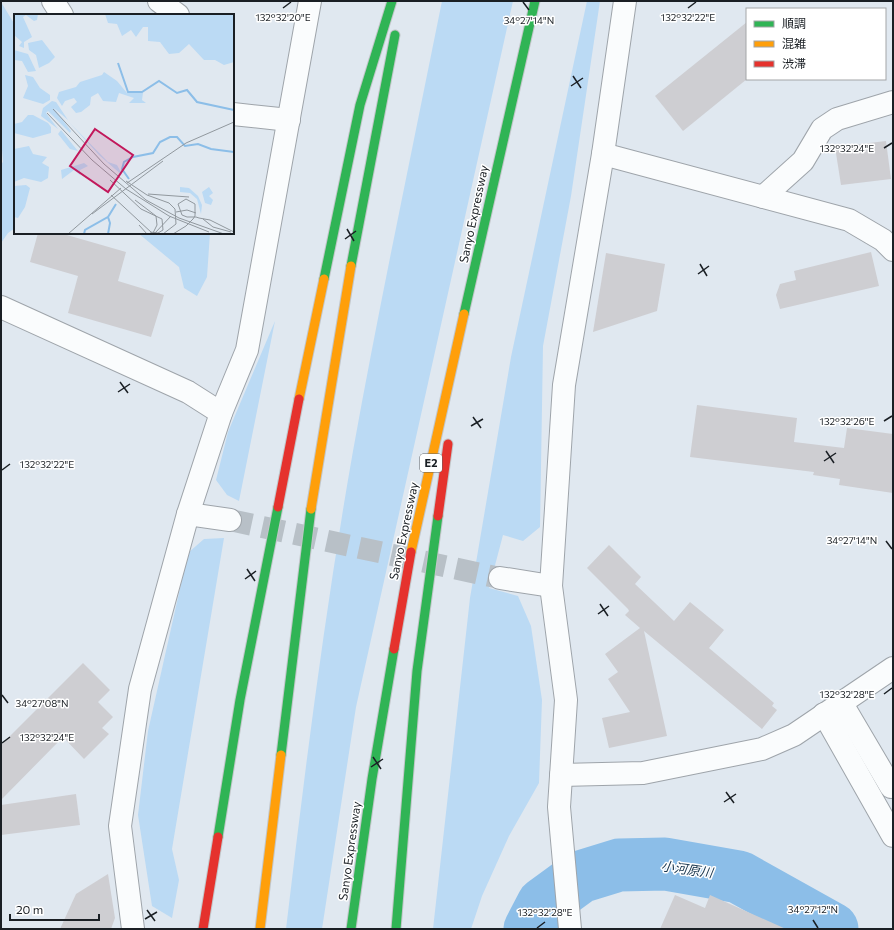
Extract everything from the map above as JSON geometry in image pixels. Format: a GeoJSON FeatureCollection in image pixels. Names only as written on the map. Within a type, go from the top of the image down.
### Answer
{"type":"FeatureCollection","features":[{"type":"Feature","properties":{"kind":"highway"},"geometry":{"type":"LineString","coordinates":[[203,929],[240,700],[303,378],[360,105],[392,1]]}},
{"type":"Feature","properties":{"kind":"highway","name":"Sanyo Expressway"},"geometry":{"type":"LineString","coordinates":[[351,929],[372,779],[412,545],[535,1]]}},
{"type":"Feature","properties":{"kind":"highway"},"geometry":{"type":"LineString","coordinates":[[260,929],[310,518],[344,303],[397,24]]}},
{"type":"Feature","properties":{"kind":"highway"},"geometry":{"type":"LineString","coordinates":[[454,404],[469,294]]}},
{"type":"Feature","properties":{"kind":"highway"},"geometry":{"type":"LineString","coordinates":[[396,929],[417,671],[450,436]]}},
{"type":"Feature","properties":{"kind":"street"},"geometry":{"type":"LineString","coordinates":[[53,1],[61,14]]}},
{"type":"Feature","properties":{"kind":"street"},"geometry":{"type":"LineString","coordinates":[[159,1],[177,14]]}},
{"type":"Feature","properties":{"kind":"street"},"geometry":{"type":"LineString","coordinates":[[133,929],[120,826],[140,689],[188,514],[221,413],[247,350],[310,1]]}},
{"type":"Feature","properties":{"kind":"street"},"geometry":{"type":"LineString","coordinates":[[570,929],[559,807],[566,700],[551,586],[564,385],[603,154],[625,1]]}},
{"type":"Feature","properties":{"kind":"street"},"geometry":{"type":"LineString","coordinates":[[763,197],[803,161],[822,129],[837,119],[893,102]]}},
{"type":"Feature","properties":{"kind":"street"},"geometry":{"type":"LineString","coordinates":[[234,114],[289,120]]}},
{"type":"Feature","properties":{"kind":"street"},"geometry":{"type":"LineString","coordinates":[[603,154],[849,220],[883,240],[893,250]]}},
{"type":"Feature","properties":{"kind":"street"},"geometry":{"type":"LineString","coordinates":[[1,307],[188,392],[221,413]]}},
{"type":"Feature","properties":{"kind":"street"},"geometry":{"type":"LineString","coordinates":[[188,514],[230,520]]}},
{"type":"Feature","properties":{"kind":"street"},"geometry":{"type":"LineString","coordinates":[[500,578],[551,586]]}},
{"type":"Feature","properties":{"kind":"street"},"geometry":{"type":"LineString","coordinates":[[561,775],[643,773],[762,749],[794,735],[893,668]]}},
{"type":"Feature","properties":{"kind":"street"},"geometry":{"type":"LineString","coordinates":[[832,708],[893,786]]}},
{"type":"Feature","properties":{"kind":"street"},"geometry":{"type":"LineString","coordinates":[[832,708],[893,836]]}},
{"type":"Feature","properties":{"kind":"shaded area"},"geometry":{"type":"Polygon","coordinates":[[[442,1],[513,1],[356,707],[322,929],[286,929],[316,690],[333,570],[353,451],[396,226],[442,1]]]}},
{"type":"Feature","properties":{"kind":"shaded area"},"geometry":{"type":"Polygon","coordinates":[[[587,1],[600,1],[571,196],[543,346],[540,527],[523,541],[503,535],[489,588],[518,596],[531,626],[542,700],[539,783],[509,836],[482,896],[471,929],[433,929],[470,598],[511,357],[587,1]]]}},
{"type":"Feature","properties":{"kind":"shaded area"},"geometry":{"type":"Polygon","coordinates":[[[1,2],[14,23],[14,229],[8,233],[1,243],[1,164],[3,162],[1,138],[1,2]]]}},
{"type":"Feature","properties":{"kind":"shaded area"},"geometry":{"type":"Polygon","coordinates":[[[139,234],[210,234],[207,277],[197,296],[184,288],[179,267],[139,234]]]}},
{"type":"Feature","properties":{"kind":"shaded area"},"geometry":{"type":"Polygon","coordinates":[[[275,321],[239,501],[227,495],[216,480],[228,432],[275,321]]]}},
{"type":"Feature","properties":{"kind":"shaded area"},"geometry":{"type":"Polygon","coordinates":[[[224,538],[172,849],[179,880],[172,918],[152,906],[138,815],[148,731],[188,553],[204,539],[224,538]]]}},
{"type":"Feature","properties":{"kind":"building"},"geometry":{"type":"Polygon","coordinates":[[[746,23],[746,80],[683,131],[655,96],[746,23]]]}},
{"type":"Feature","properties":{"kind":"building"},"geometry":{"type":"Polygon","coordinates":[[[886,141],[891,179],[841,185],[835,147],[886,141]]]}},
{"type":"Feature","properties":{"kind":"building"},"geometry":{"type":"Polygon","coordinates":[[[38,234],[63,234],[126,252],[118,281],[164,295],[151,337],[68,313],[78,276],[30,262],[38,234]]]}},
{"type":"Feature","properties":{"kind":"building"},"geometry":{"type":"Polygon","coordinates":[[[871,252],[879,286],[780,309],[776,295],[780,284],[796,280],[794,271],[871,252]]]}},
{"type":"Feature","properties":{"kind":"building"},"geometry":{"type":"Polygon","coordinates":[[[606,253],[665,264],[657,311],[593,332],[606,253]]]}},
{"type":"Feature","properties":{"kind":"building"},"geometry":{"type":"Polygon","coordinates":[[[697,405],[797,418],[794,442],[844,448],[847,428],[893,434],[893,493],[839,485],[840,479],[813,475],[814,472],[690,457],[697,405]]]}},
{"type":"Feature","properties":{"kind":"building"},"geometry":{"type":"Polygon","coordinates":[[[609,545],[641,577],[635,584],[674,621],[690,602],[724,630],[709,648],[774,703],[772,706],[777,710],[762,729],[644,631],[667,736],[609,748],[602,718],[630,712],[608,679],[618,672],[605,654],[640,628],[625,615],[629,611],[628,609],[587,568],[609,545]]]}},
{"type":"Feature","properties":{"kind":"building"},"geometry":{"type":"Polygon","coordinates":[[[83,663],[110,690],[98,702],[113,717],[102,728],[109,734],[84,759],[63,737],[1,800],[1,745],[83,663]]]}},
{"type":"Feature","properties":{"kind":"building"},"geometry":{"type":"Polygon","coordinates":[[[76,794],[80,825],[1,835],[1,805],[76,794]]]}},
{"type":"Feature","properties":{"kind":"building"},"geometry":{"type":"Polygon","coordinates":[[[108,874],[115,918],[111,929],[60,929],[76,894],[108,874]]]}},
{"type":"Feature","properties":{"kind":"building"},"geometry":{"type":"Polygon","coordinates":[[[675,895],[705,908],[710,895],[786,929],[660,929],[675,895]]]}},
{"type":"Feature","properties":{"kind":"waterway","name":"小河原川"},"geometry":{"type":"LineString","coordinates":[[530,929],[543,904],[580,877],[619,865],[665,864],[739,877],[832,929]]}},
{"type":"Feature","properties":{"kind":"tunnel"},"geometry":{"type":"LineString","coordinates":[[230,520],[500,578]]}},
{"type":"Feature","properties":{"kind":"traffic: fast"},"geometry":{"type":"LineString","coordinates":[[324,279],[360,105],[392,1]]}},
{"type":"Feature","properties":{"kind":"traffic: fast"},"geometry":{"type":"LineString","coordinates":[[464,314],[535,1]]}},
{"type":"Feature","properties":{"kind":"traffic: fast"},"geometry":{"type":"LineString","coordinates":[[351,266],[395,35]]}},
{"type":"Feature","properties":{"kind":"traffic: fast"},"geometry":{"type":"LineString","coordinates":[[218,837],[240,700],[278,507]]}},
{"type":"Feature","properties":{"kind":"traffic: fast"},"geometry":{"type":"LineString","coordinates":[[281,755],[311,509]]}},
{"type":"Feature","properties":{"kind":"traffic: fast"},"geometry":{"type":"LineString","coordinates":[[396,929],[417,671],[438,516]]}},
{"type":"Feature","properties":{"kind":"traffic: fast"},"geometry":{"type":"LineString","coordinates":[[351,929],[372,779],[394,649]]}},
{"type":"Feature","properties":{"kind":"traffic: slow"},"geometry":{"type":"LineString","coordinates":[[311,509],[351,266]]}},
{"type":"Feature","properties":{"kind":"traffic: slow"},"geometry":{"type":"LineString","coordinates":[[299,399],[324,279]]}},
{"type":"Feature","properties":{"kind":"traffic: slow"},"geometry":{"type":"LineString","coordinates":[[411,552],[464,314]]}},
{"type":"Feature","properties":{"kind":"traffic: slow"},"geometry":{"type":"LineString","coordinates":[[260,929],[281,755]]}},
{"type":"Feature","properties":{"kind":"traffic: jam"},"geometry":{"type":"LineString","coordinates":[[278,507],[299,399]]}},
{"type":"Feature","properties":{"kind":"traffic: jam"},"geometry":{"type":"LineString","coordinates":[[438,516],[448,444]]}},
{"type":"Feature","properties":{"kind":"traffic: jam"},"geometry":{"type":"LineString","coordinates":[[394,649],[411,552]]}},
{"type":"Feature","properties":{"kind":"traffic: jam"},"geometry":{"type":"LineString","coordinates":[[203,929],[218,837]]}}]}
